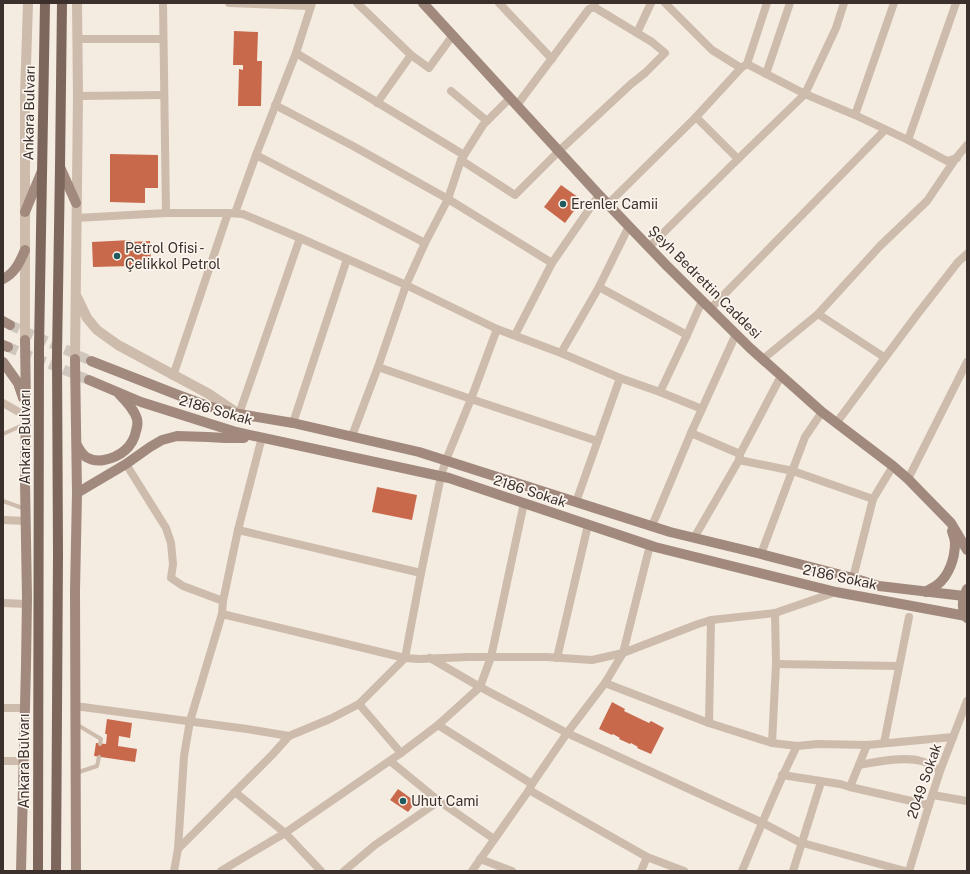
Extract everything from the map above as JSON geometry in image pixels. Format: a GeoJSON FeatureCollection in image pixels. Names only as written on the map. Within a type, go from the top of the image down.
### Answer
{"type":"FeatureCollection","features":[{"type":"Feature","properties":{"kind":"main road"},"geometry":{"type":"LineString","coordinates":[[56,871],[58,559],[57,355],[62,3]]}},
{"type":"Feature","properties":{"kind":"main road","name":"Şeyh Bedrettin Caddesi"},"geometry":{"type":"LineString","coordinates":[[423,3],[666,266],[781,376],[822,412],[893,466],[908,480],[951,523],[966,550]]}},
{"type":"Feature","properties":{"kind":"main road","name":"Ankara Bulvarı"},"geometry":{"type":"LineString","coordinates":[[38,871],[39,347],[45,4]]}},
{"type":"Feature","properties":{"kind":"main road"},"geometry":{"type":"LineString","coordinates":[[60,167],[76,203]]}},
{"type":"Feature","properties":{"kind":"main road"},"geometry":{"type":"LineString","coordinates":[[25,212],[42,171]]}},
{"type":"Feature","properties":{"kind":"main road"},"geometry":{"type":"LineString","coordinates":[[3,280],[17,267],[25,250]]}},
{"type":"Feature","properties":{"kind":"main road"},"geometry":{"type":"LineString","coordinates":[[21,871],[27,604],[25,340]]}},
{"type":"Feature","properties":{"kind":"main road"},"geometry":{"type":"LineString","coordinates":[[75,359],[77,445],[75,591],[76,871]]}},
{"type":"Feature","properties":{"kind":"main road","name":"2186 Sokak"},"geometry":{"type":"LineString","coordinates":[[91,361],[208,406],[239,414],[293,423],[419,452],[670,532],[762,554],[879,586],[926,592],[965,593]]}},
{"type":"Feature","properties":{"kind":"main road"},"geometry":{"type":"LineString","coordinates":[[3,362],[18,383],[26,415]]}},
{"type":"Feature","properties":{"kind":"main road","name":"2186 Sokak"},"geometry":{"type":"LineString","coordinates":[[89,380],[141,402],[236,432],[441,476],[650,545],[836,592],[966,617]]}},
{"type":"Feature","properties":{"kind":"main road"},"geometry":{"type":"LineString","coordinates":[[77,445],[86,457],[99,461],[122,453],[132,443],[137,428],[137,419],[127,402],[116,391]]}},
{"type":"Feature","properties":{"kind":"main road"},"geometry":{"type":"LineString","coordinates":[[77,493],[126,464],[162,440],[177,436],[225,438],[262,437]]}},
{"type":"Feature","properties":{"kind":"main road"},"geometry":{"type":"LineString","coordinates":[[926,592],[937,585],[945,577],[951,565],[955,543],[951,523]]}},
{"type":"Feature","properties":{"kind":"main road"},"geometry":{"type":"LineString","coordinates":[[965,593],[963,608],[966,617]]}},
{"type":"Feature","properties":{"kind":"street","name":"Ankara Bulvarı"},"geometry":{"type":"LineString","coordinates":[[25,340],[25,96],[28,3]]}},
{"type":"Feature","properties":{"kind":"street"},"geometry":{"type":"LineString","coordinates":[[75,359],[78,96],[77,3]]}},
{"type":"Feature","properties":{"kind":"street"},"geometry":{"type":"LineString","coordinates":[[163,3],[166,213]]}},
{"type":"Feature","properties":{"kind":"street"},"geometry":{"type":"LineString","coordinates":[[173,376],[231,213],[256,155],[296,53],[311,5],[229,3]]}},
{"type":"Feature","properties":{"kind":"street"},"geometry":{"type":"LineString","coordinates":[[356,3],[411,55],[429,68],[453,35]]}},
{"type":"Feature","properties":{"kind":"street"},"geometry":{"type":"LineString","coordinates":[[499,3],[552,59]]}},
{"type":"Feature","properties":{"kind":"street"},"geometry":{"type":"LineString","coordinates":[[636,33],[651,3]]}},
{"type":"Feature","properties":{"kind":"street"},"geometry":{"type":"LineString","coordinates":[[665,3],[712,50],[744,66],[766,74],[805,94],[855,115],[948,161],[967,152]]}},
{"type":"Feature","properties":{"kind":"street"},"geometry":{"type":"LineString","coordinates":[[608,204],[696,117],[744,66],[767,3]]}},
{"type":"Feature","properties":{"kind":"street"},"geometry":{"type":"LineString","coordinates":[[766,74],[790,3]]}},
{"type":"Feature","properties":{"kind":"street"},"geometry":{"type":"LineString","coordinates":[[649,247],[805,94],[836,28],[844,3]]}},
{"type":"Feature","properties":{"kind":"street"},"geometry":{"type":"LineString","coordinates":[[855,115],[894,3]]}},
{"type":"Feature","properties":{"kind":"street"},"geometry":{"type":"LineString","coordinates":[[908,140],[956,3]]}},
{"type":"Feature","properties":{"kind":"street"},"geometry":{"type":"LineString","coordinates":[[296,53],[463,158],[515,195],[559,151],[665,53],[652,42],[590,5],[552,59],[514,101],[483,125],[463,158],[448,199],[425,243],[406,286],[352,436]]}},
{"type":"Feature","properties":{"kind":"street"},"geometry":{"type":"LineString","coordinates":[[77,39],[164,39]]}},
{"type":"Feature","properties":{"kind":"street"},"geometry":{"type":"LineString","coordinates":[[377,103],[411,55]]}},
{"type":"Feature","properties":{"kind":"street"},"geometry":{"type":"LineString","coordinates":[[451,91],[487,121]]}},
{"type":"Feature","properties":{"kind":"street"},"geometry":{"type":"LineString","coordinates":[[78,96],[164,95]]}},
{"type":"Feature","properties":{"kind":"street"},"geometry":{"type":"LineString","coordinates":[[275,105],[353,146],[448,199],[552,263]]}},
{"type":"Feature","properties":{"kind":"street"},"geometry":{"type":"LineString","coordinates":[[696,117],[738,159]]}},
{"type":"Feature","properties":{"kind":"street"},"geometry":{"type":"LineString","coordinates":[[710,309],[885,130]]}},
{"type":"Feature","properties":{"kind":"street"},"geometry":{"type":"LineString","coordinates":[[763,359],[818,314],[880,246],[927,200],[956,158],[967,145]]}},
{"type":"Feature","properties":{"kind":"street"},"geometry":{"type":"LineString","coordinates":[[256,155],[425,243]]}},
{"type":"Feature","properties":{"kind":"street"},"geometry":{"type":"LineString","coordinates":[[514,335],[552,263],[599,195]]}},
{"type":"Feature","properties":{"kind":"street"},"geometry":{"type":"LineString","coordinates":[[76,218],[166,213],[242,214],[347,259],[497,329],[702,409]]}},
{"type":"Feature","properties":{"kind":"street"},"geometry":{"type":"LineString","coordinates":[[561,353],[598,287],[629,226]]}},
{"type":"Feature","properties":{"kind":"street"},"geometry":{"type":"LineString","coordinates":[[76,294],[87,318],[97,330],[118,346],[209,394],[239,414],[300,238]]}},
{"type":"Feature","properties":{"kind":"street"},"geometry":{"type":"LineString","coordinates":[[837,422],[884,357],[958,262],[967,254]]}},
{"type":"Feature","properties":{"kind":"street"},"geometry":{"type":"LineString","coordinates":[[293,423],[347,259]]}},
{"type":"Feature","properties":{"kind":"street"},"geometry":{"type":"LineString","coordinates":[[598,287],[687,335]]}},
{"type":"Feature","properties":{"kind":"street"},"geometry":{"type":"LineString","coordinates":[[660,392],[702,300]]}},
{"type":"Feature","properties":{"kind":"street"},"geometry":{"type":"LineString","coordinates":[[818,314],[884,357]]}},
{"type":"Feature","properties":{"kind":"street"},"geometry":{"type":"LineString","coordinates":[[178,849],[289,736],[330,719],[359,704],[405,658],[441,476],[497,329]]}},
{"type":"Feature","properties":{"kind":"street"},"geometry":{"type":"LineString","coordinates":[[652,526],[691,433],[736,334]]}},
{"type":"Feature","properties":{"kind":"street"},"geometry":{"type":"LineString","coordinates":[[908,480],[967,362]]}},
{"type":"Feature","properties":{"kind":"street"},"geometry":{"type":"LineString","coordinates":[[378,366],[597,441]]}},
{"type":"Feature","properties":{"kind":"street"},"geometry":{"type":"LineString","coordinates":[[694,538],[740,457],[781,376]]}},
{"type":"Feature","properties":{"kind":"street"},"geometry":{"type":"LineString","coordinates":[[576,502],[620,378]]}},
{"type":"Feature","properties":{"kind":"street"},"geometry":{"type":"LineString","coordinates":[[3,403],[26,415]]}},
{"type":"Feature","properties":{"kind":"street"},"geometry":{"type":"LineString","coordinates":[[762,554],[805,437],[822,412]]}},
{"type":"Feature","properties":{"kind":"street"},"geometry":{"type":"LineString","coordinates":[[691,433],[740,457],[793,471],[873,499]]}},
{"type":"Feature","properties":{"kind":"street"},"geometry":{"type":"LineString","coordinates":[[174,871],[178,849],[184,756],[190,721],[222,614],[223,601],[238,530],[262,437]]}},
{"type":"Feature","properties":{"kind":"street"},"geometry":{"type":"LineString","coordinates":[[126,464],[166,528],[171,543],[173,564],[171,578],[183,586],[223,601]]}},
{"type":"Feature","properties":{"kind":"street"},"geometry":{"type":"LineString","coordinates":[[853,578],[873,499],[893,466]]}},
{"type":"Feature","properties":{"kind":"street"},"geometry":{"type":"LineString","coordinates":[[221,871],[286,833],[390,761],[438,725],[480,687],[491,657],[524,503]]}},
{"type":"Feature","properties":{"kind":"street"},"geometry":{"type":"LineString","coordinates":[[3,520],[26,521]]}},
{"type":"Feature","properties":{"kind":"street"},"geometry":{"type":"LineString","coordinates":[[557,658],[588,524]]}},
{"type":"Feature","properties":{"kind":"street"},"geometry":{"type":"LineString","coordinates":[[238,530],[421,573]]}},
{"type":"Feature","properties":{"kind":"street"},"geometry":{"type":"LineString","coordinates":[[472,871],[567,733],[605,683],[623,653],[650,545]]}},
{"type":"Feature","properties":{"kind":"street"},"geometry":{"type":"LineString","coordinates":[[222,614],[405,658],[491,657],[592,660],[623,653],[711,620],[776,613],[836,592]]}},
{"type":"Feature","properties":{"kind":"street"},"geometry":{"type":"LineString","coordinates":[[3,603],[27,604]]}},
{"type":"Feature","properties":{"kind":"street"},"geometry":{"type":"LineString","coordinates":[[772,743],[776,664],[776,613]]}},
{"type":"Feature","properties":{"kind":"street"},"geometry":{"type":"LineString","coordinates":[[884,743],[909,617]]}},
{"type":"Feature","properties":{"kind":"street"},"geometry":{"type":"LineString","coordinates":[[709,723],[711,620]]}},
{"type":"Feature","properties":{"kind":"street"},"geometry":{"type":"LineString","coordinates":[[430,658],[480,687],[567,733],[802,842],[905,871]]}},
{"type":"Feature","properties":{"kind":"street"},"geometry":{"type":"LineString","coordinates":[[776,664],[899,666]]}},
{"type":"Feature","properties":{"kind":"street"},"geometry":{"type":"LineString","coordinates":[[605,683],[709,723],[772,743],[797,746],[818,744],[866,745],[953,737]]}},
{"type":"Feature","properties":{"kind":"street","name":"2049 Sokak"},"geometry":{"type":"LineString","coordinates":[[909,871],[940,771],[967,701]]}},
{"type":"Feature","properties":{"kind":"street"},"geometry":{"type":"LineString","coordinates":[[359,704],[401,753]]}},
{"type":"Feature","properties":{"kind":"street"},"geometry":{"type":"LineString","coordinates":[[75,706],[289,736]]}},
{"type":"Feature","properties":{"kind":"street"},"geometry":{"type":"LineString","coordinates":[[3,708],[25,708]]}},
{"type":"Feature","properties":{"kind":"street"},"geometry":{"type":"LineString","coordinates":[[438,725],[530,787],[647,858],[684,871]]}},
{"type":"Feature","properties":{"kind":"street"},"geometry":{"type":"LineString","coordinates":[[850,787],[866,745]]}},
{"type":"Feature","properties":{"kind":"street"},"geometry":{"type":"LineString","coordinates":[[742,871],[782,776],[797,746]]}},
{"type":"Feature","properties":{"kind":"street"},"geometry":{"type":"LineString","coordinates":[[859,765],[886,760],[908,760],[921,761],[940,771]]}},
{"type":"Feature","properties":{"kind":"street"},"geometry":{"type":"LineString","coordinates":[[3,761],[24,761]]}},
{"type":"Feature","properties":{"kind":"street"},"geometry":{"type":"LineString","coordinates":[[390,761],[439,801],[494,839]]}},
{"type":"Feature","properties":{"kind":"street"},"geometry":{"type":"LineString","coordinates":[[782,776],[840,784],[929,805]]}},
{"type":"Feature","properties":{"kind":"street"},"geometry":{"type":"LineString","coordinates":[[793,871],[821,782]]}},
{"type":"Feature","properties":{"kind":"street"},"geometry":{"type":"LineString","coordinates":[[235,792],[286,833],[321,871]]}},
{"type":"Feature","properties":{"kind":"street"},"geometry":{"type":"LineString","coordinates":[[933,795],[967,801]]}},
{"type":"Feature","properties":{"kind":"street"},"geometry":{"type":"LineString","coordinates":[[344,871],[375,844],[439,801]]}},
{"type":"Feature","properties":{"kind":"street"},"geometry":{"type":"LineString","coordinates":[[641,871],[647,858]]}},
{"type":"Feature","properties":{"kind":"street"},"geometry":{"type":"LineString","coordinates":[[480,859],[512,871]]}},
{"type":"Feature","properties":{"kind":"lane"},"geometry":{"type":"LineString","coordinates":[[3,434],[26,415]]}},
{"type":"Feature","properties":{"kind":"lane"},"geometry":{"type":"LineString","coordinates":[[3,501],[26,509]]}},
{"type":"Feature","properties":{"kind":"lane"},"geometry":{"type":"LineString","coordinates":[[75,723],[101,738],[100,744]]}},
{"type":"Feature","properties":{"kind":"lane"},"geometry":{"type":"LineString","coordinates":[[75,773],[97,766],[98,757]]}},
{"type":"Feature","properties":{"kind":"building"},"geometry":{"type":"Polygon","coordinates":[[[234,31],[258,32],[257,61],[262,61],[261,106],[238,106],[239,69],[243,70],[243,65],[233,65],[234,31]]]}},
{"type":"Feature","properties":{"kind":"building"},"geometry":{"type":"Polygon","coordinates":[[[110,154],[158,155],[158,188],[145,188],[145,203],[110,202],[110,154]]]}},
{"type":"Feature","properties":{"kind":"building","name":"Erenler Camii"},"geometry":{"type":"Polygon","coordinates":[[[561,185],[582,200],[565,223],[544,207],[561,185]]]}},
{"type":"Feature","properties":{"kind":"building"},"geometry":{"type":"Polygon","coordinates":[[[131,240],[131,242],[150,241],[151,263],[132,264],[132,266],[93,267],[92,242],[131,240]]]}},
{"type":"Feature","properties":{"kind":"building"},"geometry":{"type":"Polygon","coordinates":[[[377,487],[417,495],[412,520],[372,512],[377,487]]]}},
{"type":"Feature","properties":{"kind":"building"},"geometry":{"type":"Polygon","coordinates":[[[612,702],[625,709],[624,711],[649,723],[651,721],[664,728],[651,754],[637,748],[638,747],[631,743],[630,744],[619,739],[620,738],[613,734],[612,735],[599,729],[612,702]]]}},
{"type":"Feature","properties":{"kind":"building"},"geometry":{"type":"Polygon","coordinates":[[[107,719],[132,723],[130,738],[119,736],[118,746],[137,749],[135,762],[94,756],[96,743],[106,744],[107,734],[105,734],[107,719]]]}},
{"type":"Feature","properties":{"kind":"building","name":"Uhut Cami"},"geometry":{"type":"Polygon","coordinates":[[[398,789],[416,802],[408,812],[390,800],[398,789]]]}},
{"type":"Feature","properties":{"kind":"tunnel"},"geometry":{"type":"LineString","coordinates":[[10,325],[91,361]]}},
{"type":"Feature","properties":{"kind":"tunnel"},"geometry":{"type":"LineString","coordinates":[[8,347],[89,380]]}},
{"type":"Feature","properties":{"kind":"place","name":"Erenler Camii"},"geometry":{"type":"Point","coordinates":[563,204]}},
{"type":"Feature","properties":{"kind":"place","name":"Petrol Ofisi - Çelikkol Petrol"},"geometry":{"type":"Point","coordinates":[117,256]}},
{"type":"Feature","properties":{"kind":"place","name":"Uhut Cami"},"geometry":{"type":"Point","coordinates":[403,801]}}]}
